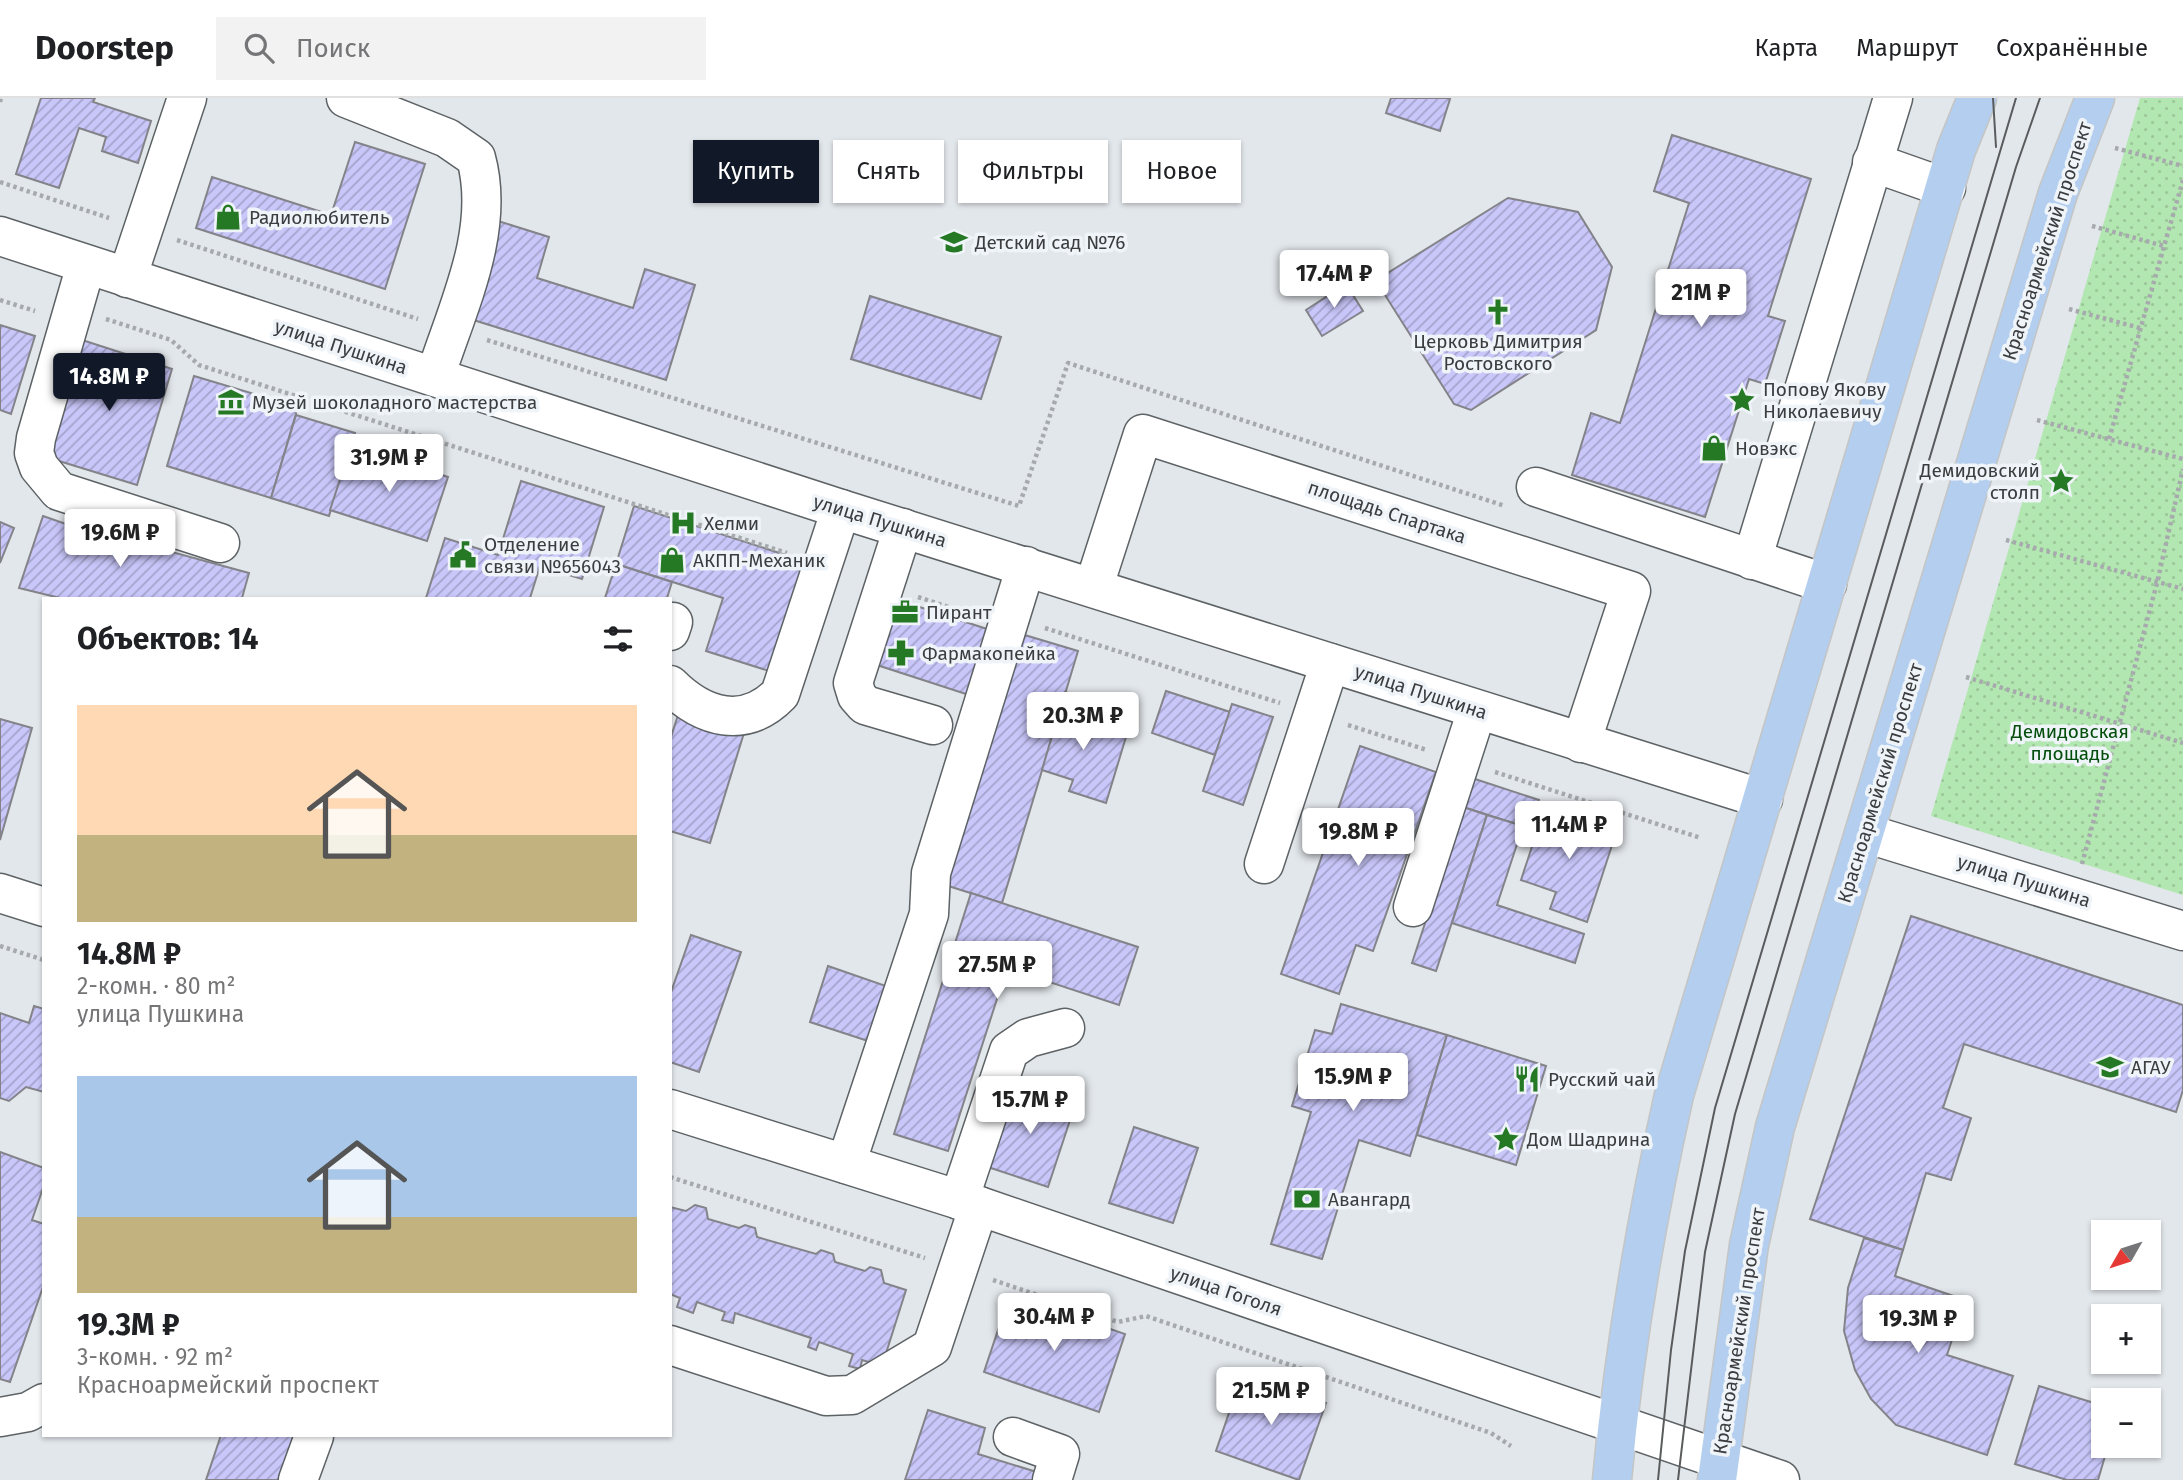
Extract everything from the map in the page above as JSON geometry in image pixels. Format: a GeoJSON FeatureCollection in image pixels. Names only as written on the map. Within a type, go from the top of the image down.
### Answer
{"type":"FeatureCollection","features":[{"type":"Feature","properties":{"kind":"main road"},"geometry":{"type":"LineString","coordinates":[[1612,1480],[1644,1231],[1674,1095],[1956,150],[1977,98]]}},
{"type":"Feature","properties":{"kind":"main road","name":"Красноармейский проспект"},"geometry":{"type":"LineString","coordinates":[[1718,1469],[1749,1245],[1775,1126],[2058,193],[2095,98]]}},
{"type":"Feature","properties":{"kind":"street"},"geometry":{"type":"LineString","coordinates":[[127,278],[187,98]]}},
{"type":"Feature","properties":{"kind":"street"},"geometry":{"type":"LineString","coordinates":[[346,98],[447,138],[476,158],[483,182],[483,225],[435,377]]}},
{"type":"Feature","properties":{"kind":"street"},"geometry":{"type":"LineString","coordinates":[[1752,560],[1893,98]]}},
{"type":"Feature","properties":{"kind":"street"},"geometry":{"type":"LineString","coordinates":[[1872,162],[1946,188]]}},
{"type":"Feature","properties":{"kind":"street","name":"улица Пушкина"},"geometry":{"type":"LineString","coordinates":[[0,236],[841,509],[1094,586],[1763,799]]}},
{"type":"Feature","properties":{"kind":"street"},"geometry":{"type":"LineString","coordinates":[[86,265],[36,438],[34,453],[39,467],[59,491],[220,543]]}},
{"type":"Feature","properties":{"kind":"street","name":"площадь Спартака"},"geometry":{"type":"LineString","coordinates":[[1094,586],[1143,434],[1631,591],[1581,743]]}},
{"type":"Feature","properties":{"kind":"street"},"geometry":{"type":"LineString","coordinates":[[1536,487],[1826,584]]}},
{"type":"Feature","properties":{"kind":"street"},"geometry":{"type":"LineString","coordinates":[[672,687],[688,702],[722,715],[746,717],[767,707],[780,694],[841,509]]}},
{"type":"Feature","properties":{"kind":"street"},"geometry":{"type":"LineString","coordinates":[[903,528],[853,683],[857,696],[865,705],[933,725]]}},
{"type":"Feature","properties":{"kind":"street"},"geometry":{"type":"LineString","coordinates":[[846,1164],[929,914],[931,873],[1026,566]]}},
{"type":"Feature","properties":{"kind":"street"},"geometry":{"type":"LineString","coordinates":[[1264,863],[1330,663]]}},
{"type":"Feature","properties":{"kind":"street"},"geometry":{"type":"LineString","coordinates":[[1413,907],[1477,710]]}},
{"type":"Feature","properties":{"kind":"street","name":"улица Пушкина"},"geometry":{"type":"LineString","coordinates":[[1865,833],[2183,931]]}},
{"type":"Feature","properties":{"kind":"street"},"geometry":{"type":"LineString","coordinates":[[0,893],[42,906]]}},
{"type":"Feature","properties":{"kind":"street"},"geometry":{"type":"LineString","coordinates":[[672,1346],[826,1396],[852,1395],[932,1347],[958,1269],[970,1203],[1009,1051],[1028,1038],[1065,1028]]}},
{"type":"Feature","properties":{"kind":"street","name":"улица Гоголя"},"geometry":{"type":"LineString","coordinates":[[672,1110],[970,1203],[1618,1423],[1718,1469],[1780,1480]]}},
{"type":"Feature","properties":{"kind":"street"},"geometry":{"type":"LineString","coordinates":[[0,1417],[28,1412],[42,1404]]}},
{"type":"Feature","properties":{"kind":"street"},"geometry":{"type":"LineString","coordinates":[[298,1480],[314,1437]]}},
{"type":"Feature","properties":{"kind":"street"},"geometry":{"type":"LineString","coordinates":[[1013,1437],[1060,1454],[1052,1480]]}},
{"type":"Feature","properties":{"kind":"path"},"geometry":{"type":"LineString","coordinates":[[2115,148],[2183,166]]}},
{"type":"Feature","properties":{"kind":"path"},"geometry":{"type":"LineString","coordinates":[[2109,439],[2183,180]]}},
{"type":"Feature","properties":{"kind":"path"},"geometry":{"type":"LineString","coordinates":[[0,182],[450,329],[1018,506],[1068,363],[1511,508],[1536,487]]}},
{"type":"Feature","properties":{"kind":"path"},"geometry":{"type":"LineString","coordinates":[[2092,226],[2164,246]]}},
{"type":"Feature","properties":{"kind":"path"},"geometry":{"type":"LineString","coordinates":[[2069,309],[2140,328]]}},
{"type":"Feature","properties":{"kind":"path"},"geometry":{"type":"LineString","coordinates":[[2037,420],[2183,459]]}},
{"type":"Feature","properties":{"kind":"path"},"geometry":{"type":"LineString","coordinates":[[2080,871],[2180,496],[2183,469]]}},
{"type":"Feature","properties":{"kind":"path"},"geometry":{"type":"LineString","coordinates":[[2007,540],[2183,589]]}},
{"type":"Feature","properties":{"kind":"path"},"geometry":{"type":"LineString","coordinates":[[1966,677],[2183,743]]}},
{"type":"Feature","properties":{"kind":"path"},"geometry":{"type":"LineString","coordinates":[[0,946],[42,959]]}},
{"type":"Feature","properties":{"kind":"path"},"geometry":{"type":"LineString","coordinates":[[672,1178],[1118,1322],[1146,1316],[1491,1433],[1511,1446]]}},
{"type":"Feature","properties":{"kind":"green space","name":"Демидовская площадь"},"geometry":{"type":"Polygon","coordinates":[[[2140,98],[2183,98],[2183,895],[1931,816],[2140,98]]]}},
{"type":"Feature","properties":{"kind":"building"},"geometry":{"type":"Polygon","coordinates":[[[41,98],[95,98],[93,102],[151,121],[138,163],[102,151],[106,137],[79,128],[59,188],[16,174],[41,98]]]}},
{"type":"Feature","properties":{"kind":"building"},"geometry":{"type":"Polygon","coordinates":[[[1391,98],[1450,99],[1440,131],[1386,113],[1391,98]]]}},
{"type":"Feature","properties":{"kind":"building"},"geometry":{"type":"Polygon","coordinates":[[[1672,135],[1811,179],[1768,316],[1785,321],[1765,384],[1749,379],[1705,517],[1572,475],[1591,413],[1620,423],[1689,203],[1654,191],[1672,135]]]}},
{"type":"Feature","properties":{"kind":"building"},"geometry":{"type":"Polygon","coordinates":[[[355,142],[425,164],[385,289],[196,228],[212,177],[331,215],[355,142]]]}},
{"type":"Feature","properties":{"kind":"building","name":"Церковь Димитрия Ростовского"},"geometry":{"type":"Polygon","coordinates":[[[1508,198],[1578,212],[1612,267],[1596,330],[1471,410],[1454,404],[1385,295],[1386,274],[1508,198]]]}},
{"type":"Feature","properties":{"kind":"building"},"geometry":{"type":"Polygon","coordinates":[[[498,221],[549,237],[537,278],[633,308],[645,269],[695,285],[666,380],[467,318],[498,221]]]}},
{"type":"Feature","properties":{"kind":"building"},"geometry":{"type":"Polygon","coordinates":[[[1346,284],[1363,311],[1322,336],[1306,310],[1346,284]]]}},
{"type":"Feature","properties":{"kind":"building"},"geometry":{"type":"Polygon","coordinates":[[[870,296],[1001,337],[981,399],[851,359],[870,296]]]}},
{"type":"Feature","properties":{"kind":"building"},"geometry":{"type":"Polygon","coordinates":[[[0,325],[35,336],[11,414],[0,410],[0,325]]]}},
{"type":"Feature","properties":{"kind":"building"},"geometry":{"type":"Polygon","coordinates":[[[82,340],[172,369],[137,485],[46,457],[82,340]]]}},
{"type":"Feature","properties":{"kind":"building"},"geometry":{"type":"Polygon","coordinates":[[[194,376],[298,407],[271,498],[167,466],[194,376]]]}},
{"type":"Feature","properties":{"kind":"building"},"geometry":{"type":"Polygon","coordinates":[[[296,415],[355,433],[329,516],[271,498],[296,415]]]}},
{"type":"Feature","properties":{"kind":"building"},"geometry":{"type":"Polygon","coordinates":[[[351,446],[448,477],[427,541],[330,510],[351,446]]]}},
{"type":"Feature","properties":{"kind":"building"},"geometry":{"type":"Polygon","coordinates":[[[521,481],[604,507],[582,579],[540,566],[530,597],[426,597],[445,538],[498,555],[521,481]]]}},
{"type":"Feature","properties":{"kind":"building"},"geometry":{"type":"Polygon","coordinates":[[[634,506],[804,561],[769,671],[706,651],[723,598],[616,564],[634,506]]]}},
{"type":"Feature","properties":{"kind":"building"},"geometry":{"type":"Polygon","coordinates":[[[43,516],[143,551],[150,546],[249,573],[242,597],[56,597],[19,588],[43,516]]]}},
{"type":"Feature","properties":{"kind":"building"},"geometry":{"type":"Polygon","coordinates":[[[0,522],[14,528],[0,563],[0,522]]]}},
{"type":"Feature","properties":{"kind":"building"},"geometry":{"type":"Polygon","coordinates":[[[616,564],[672,582],[667,597],[605,597],[616,564]]]}},
{"type":"Feature","properties":{"kind":"building"},"geometry":{"type":"Polygon","coordinates":[[[898,600],[990,630],[969,695],[877,665],[898,600]]]}},
{"type":"Feature","properties":{"kind":"building"},"geometry":{"type":"Polygon","coordinates":[[[1018,633],[1078,651],[1002,903],[942,884],[1018,633]]]}},
{"type":"Feature","properties":{"kind":"building"},"geometry":{"type":"Polygon","coordinates":[[[1166,691],[1230,712],[1215,755],[1152,733],[1166,691]]]}},
{"type":"Feature","properties":{"kind":"building"},"geometry":{"type":"Polygon","coordinates":[[[1065,692],[1086,699],[1078,722],[1126,737],[1106,803],[1069,791],[1073,780],[1042,770],[1065,692]]]}},
{"type":"Feature","properties":{"kind":"building"},"geometry":{"type":"Polygon","coordinates":[[[1232,704],[1273,717],[1243,805],[1203,791],[1232,704]]]}},
{"type":"Feature","properties":{"kind":"building"},"geometry":{"type":"Polygon","coordinates":[[[679,712],[744,733],[710,843],[672,832],[672,734],[679,712]]]}},
{"type":"Feature","properties":{"kind":"building"},"geometry":{"type":"Polygon","coordinates":[[[0,719],[32,728],[0,840],[0,719]]]}},
{"type":"Feature","properties":{"kind":"building"},"geometry":{"type":"Polygon","coordinates":[[[1360,746],[1436,772],[1373,951],[1356,945],[1339,994],[1281,974],[1360,746]]]}},
{"type":"Feature","properties":{"kind":"building"},"geometry":{"type":"Polygon","coordinates":[[[1472,778],[1539,800],[1529,828],[1463,807],[1472,778]]]}},
{"type":"Feature","properties":{"kind":"building"},"geometry":{"type":"Polygon","coordinates":[[[1463,807],[1487,815],[1436,971],[1412,963],[1463,807]]]}},
{"type":"Feature","properties":{"kind":"building"},"geometry":{"type":"Polygon","coordinates":[[[1545,807],[1617,830],[1587,922],[1550,909],[1556,892],[1521,880],[1545,807]]]}},
{"type":"Feature","properties":{"kind":"building"},"geometry":{"type":"Polygon","coordinates":[[[1487,815],[1523,826],[1497,905],[1584,934],[1575,963],[1452,923],[1487,815]]]}},
{"type":"Feature","properties":{"kind":"building"},"geometry":{"type":"Polygon","coordinates":[[[971,893],[1138,947],[1119,1005],[1007,968],[948,1151],[894,1134],[971,893]]]}},
{"type":"Feature","properties":{"kind":"building","name":"АГАУ"},"geometry":{"type":"Polygon","coordinates":[[[1911,916],[2183,1005],[2183,1090],[2176,1112],[1964,1044],[1943,1108],[1971,1118],[1951,1180],[1926,1173],[1903,1250],[1810,1219],[1911,916]]]}},
{"type":"Feature","properties":{"kind":"building"},"geometry":{"type":"Polygon","coordinates":[[[691,935],[741,952],[699,1072],[672,1063],[672,989],[691,935]]]}},
{"type":"Feature","properties":{"kind":"building"},"geometry":{"type":"Polygon","coordinates":[[[828,966],[886,986],[868,1041],[810,1022],[828,966]]]}},
{"type":"Feature","properties":{"kind":"building"},"geometry":{"type":"Polygon","coordinates":[[[1341,1004],[1447,1035],[1410,1156],[1359,1140],[1322,1259],[1271,1244],[1311,1112],[1292,1106],[1315,1030],[1332,1034],[1341,1004]]]}},
{"type":"Feature","properties":{"kind":"building"},"geometry":{"type":"Polygon","coordinates":[[[34,1006],[42,1008],[42,1091],[26,1087],[9,1101],[0,1098],[0,1013],[29,1023],[34,1006]]]}},
{"type":"Feature","properties":{"kind":"building"},"geometry":{"type":"Polygon","coordinates":[[[1447,1035],[1546,1066],[1516,1165],[1417,1135],[1447,1035]]]}},
{"type":"Feature","properties":{"kind":"building"},"geometry":{"type":"Polygon","coordinates":[[[1011,1085],[1075,1105],[1048,1187],[985,1166],[1011,1085]]]}},
{"type":"Feature","properties":{"kind":"building"},"geometry":{"type":"Polygon","coordinates":[[[1134,1127],[1198,1148],[1173,1223],[1109,1203],[1134,1127]]]}},
{"type":"Feature","properties":{"kind":"building"},"geometry":{"type":"Polygon","coordinates":[[[0,1152],[42,1167],[42,1191],[32,1220],[42,1223],[42,1290],[10,1382],[0,1379],[0,1152]]]}},
{"type":"Feature","properties":{"kind":"building"},"geometry":{"type":"Polygon","coordinates":[[[695,1205],[706,1208],[708,1219],[739,1228],[745,1225],[755,1228],[757,1237],[816,1254],[821,1250],[833,1254],[835,1262],[865,1271],[870,1267],[881,1270],[884,1283],[906,1290],[882,1366],[862,1360],[860,1369],[849,1366],[853,1354],[819,1342],[816,1350],[808,1347],[811,1338],[735,1313],[733,1323],[722,1320],[725,1312],[697,1302],[693,1313],[677,1307],[680,1298],[672,1295],[672,1208],[686,1211],[695,1205]]]}},
{"type":"Feature","properties":{"kind":"building"},"geometry":{"type":"Polygon","coordinates":[[[1864,1238],[1903,1250],[1895,1276],[1965,1300],[1947,1355],[2013,1376],[1987,1455],[1896,1425],[1871,1399],[1855,1370],[1844,1331],[1848,1288],[1864,1238]]]}},
{"type":"Feature","properties":{"kind":"building"},"geometry":{"type":"Polygon","coordinates":[[[1010,1294],[1125,1334],[1099,1412],[984,1372],[1010,1294]]]}},
{"type":"Feature","properties":{"kind":"building"},"geometry":{"type":"Polygon","coordinates":[[[1242,1375],[1326,1403],[1299,1480],[1216,1451],[1242,1375]]]}},
{"type":"Feature","properties":{"kind":"building"},"geometry":{"type":"Polygon","coordinates":[[[2039,1386],[2091,1402],[2091,1458],[2104,1458],[2098,1480],[2067,1480],[2015,1464],[2039,1386]]]}},
{"type":"Feature","properties":{"kind":"building"},"geometry":{"type":"Polygon","coordinates":[[[928,1410],[985,1428],[978,1454],[1040,1473],[1038,1480],[905,1480],[928,1410]]]}},
{"type":"Feature","properties":{"kind":"building"},"geometry":{"type":"Polygon","coordinates":[[[220,1437],[293,1437],[278,1480],[206,1480],[220,1437]]]}},
{"type":"Feature","properties":{"kind":"tram line"},"geometry":{"type":"LineString","coordinates":[[1993,98],[1996,147]]}},
{"type":"Feature","properties":{"kind":"tram line"},"geometry":{"type":"LineString","coordinates":[[1658,1480],[1671,1350],[1685,1251],[1715,1108],[2016,98]]}},
{"type":"Feature","properties":{"kind":"tram line"},"geometry":{"type":"LineString","coordinates":[[1678,1480],[1705,1252],[1735,1114],[2016,167],[2040,98]]}},
{"type":"Feature","properties":{"kind":"place","name":"Радиолюбитель"},"geometry":{"type":"Point","coordinates":[228,217]}},
{"type":"Feature","properties":{"kind":"place","name":"Детский сад №76"},"geometry":{"type":"Point","coordinates":[954,242]}},
{"type":"Feature","properties":{"kind":"place","name":"Церковь Димитрия Ростовского"},"geometry":{"type":"Point","coordinates":[1498,312]}},
{"type":"Feature","properties":{"kind":"place","name":"Попову Якову Николаевичу"},"geometry":{"type":"Point","coordinates":[1742,400]}},
{"type":"Feature","properties":{"kind":"place","name":"Музей шоколадного мастерства"},"geometry":{"type":"Point","coordinates":[231,402]}},
{"type":"Feature","properties":{"kind":"place","name":"Новэкс"},"geometry":{"type":"Point","coordinates":[1714,448]}},
{"type":"Feature","properties":{"kind":"place","name":"Демидовский столп"},"geometry":{"type":"Point","coordinates":[2061,481]}},
{"type":"Feature","properties":{"kind":"place","name":"Хелми"},"geometry":{"type":"Point","coordinates":[683,523]}},
{"type":"Feature","properties":{"kind":"place","name":"Отделение связи №656043"},"geometry":{"type":"Point","coordinates":[463,555]}},
{"type":"Feature","properties":{"kind":"place","name":"АКПП-Механик"},"geometry":{"type":"Point","coordinates":[672,560]}},
{"type":"Feature","properties":{"kind":"place","name":"Пирант"},"geometry":{"type":"Point","coordinates":[905,612]}},
{"type":"Feature","properties":{"kind":"place","name":"Фармакопейка"},"geometry":{"type":"Point","coordinates":[901,653]}},
{"type":"Feature","properties":{"kind":"place","name":"АГАУ"},"geometry":{"type":"Point","coordinates":[2110,1067]}},
{"type":"Feature","properties":{"kind":"place","name":"Русский чай"},"geometry":{"type":"Point","coordinates":[1527,1079]}},
{"type":"Feature","properties":{"kind":"place","name":"Дом Шадрина"},"geometry":{"type":"Point","coordinates":[1506,1139]}},
{"type":"Feature","properties":{"kind":"place","name":"Авангард"},"geometry":{"type":"Point","coordinates":[1307,1199]}}]}
